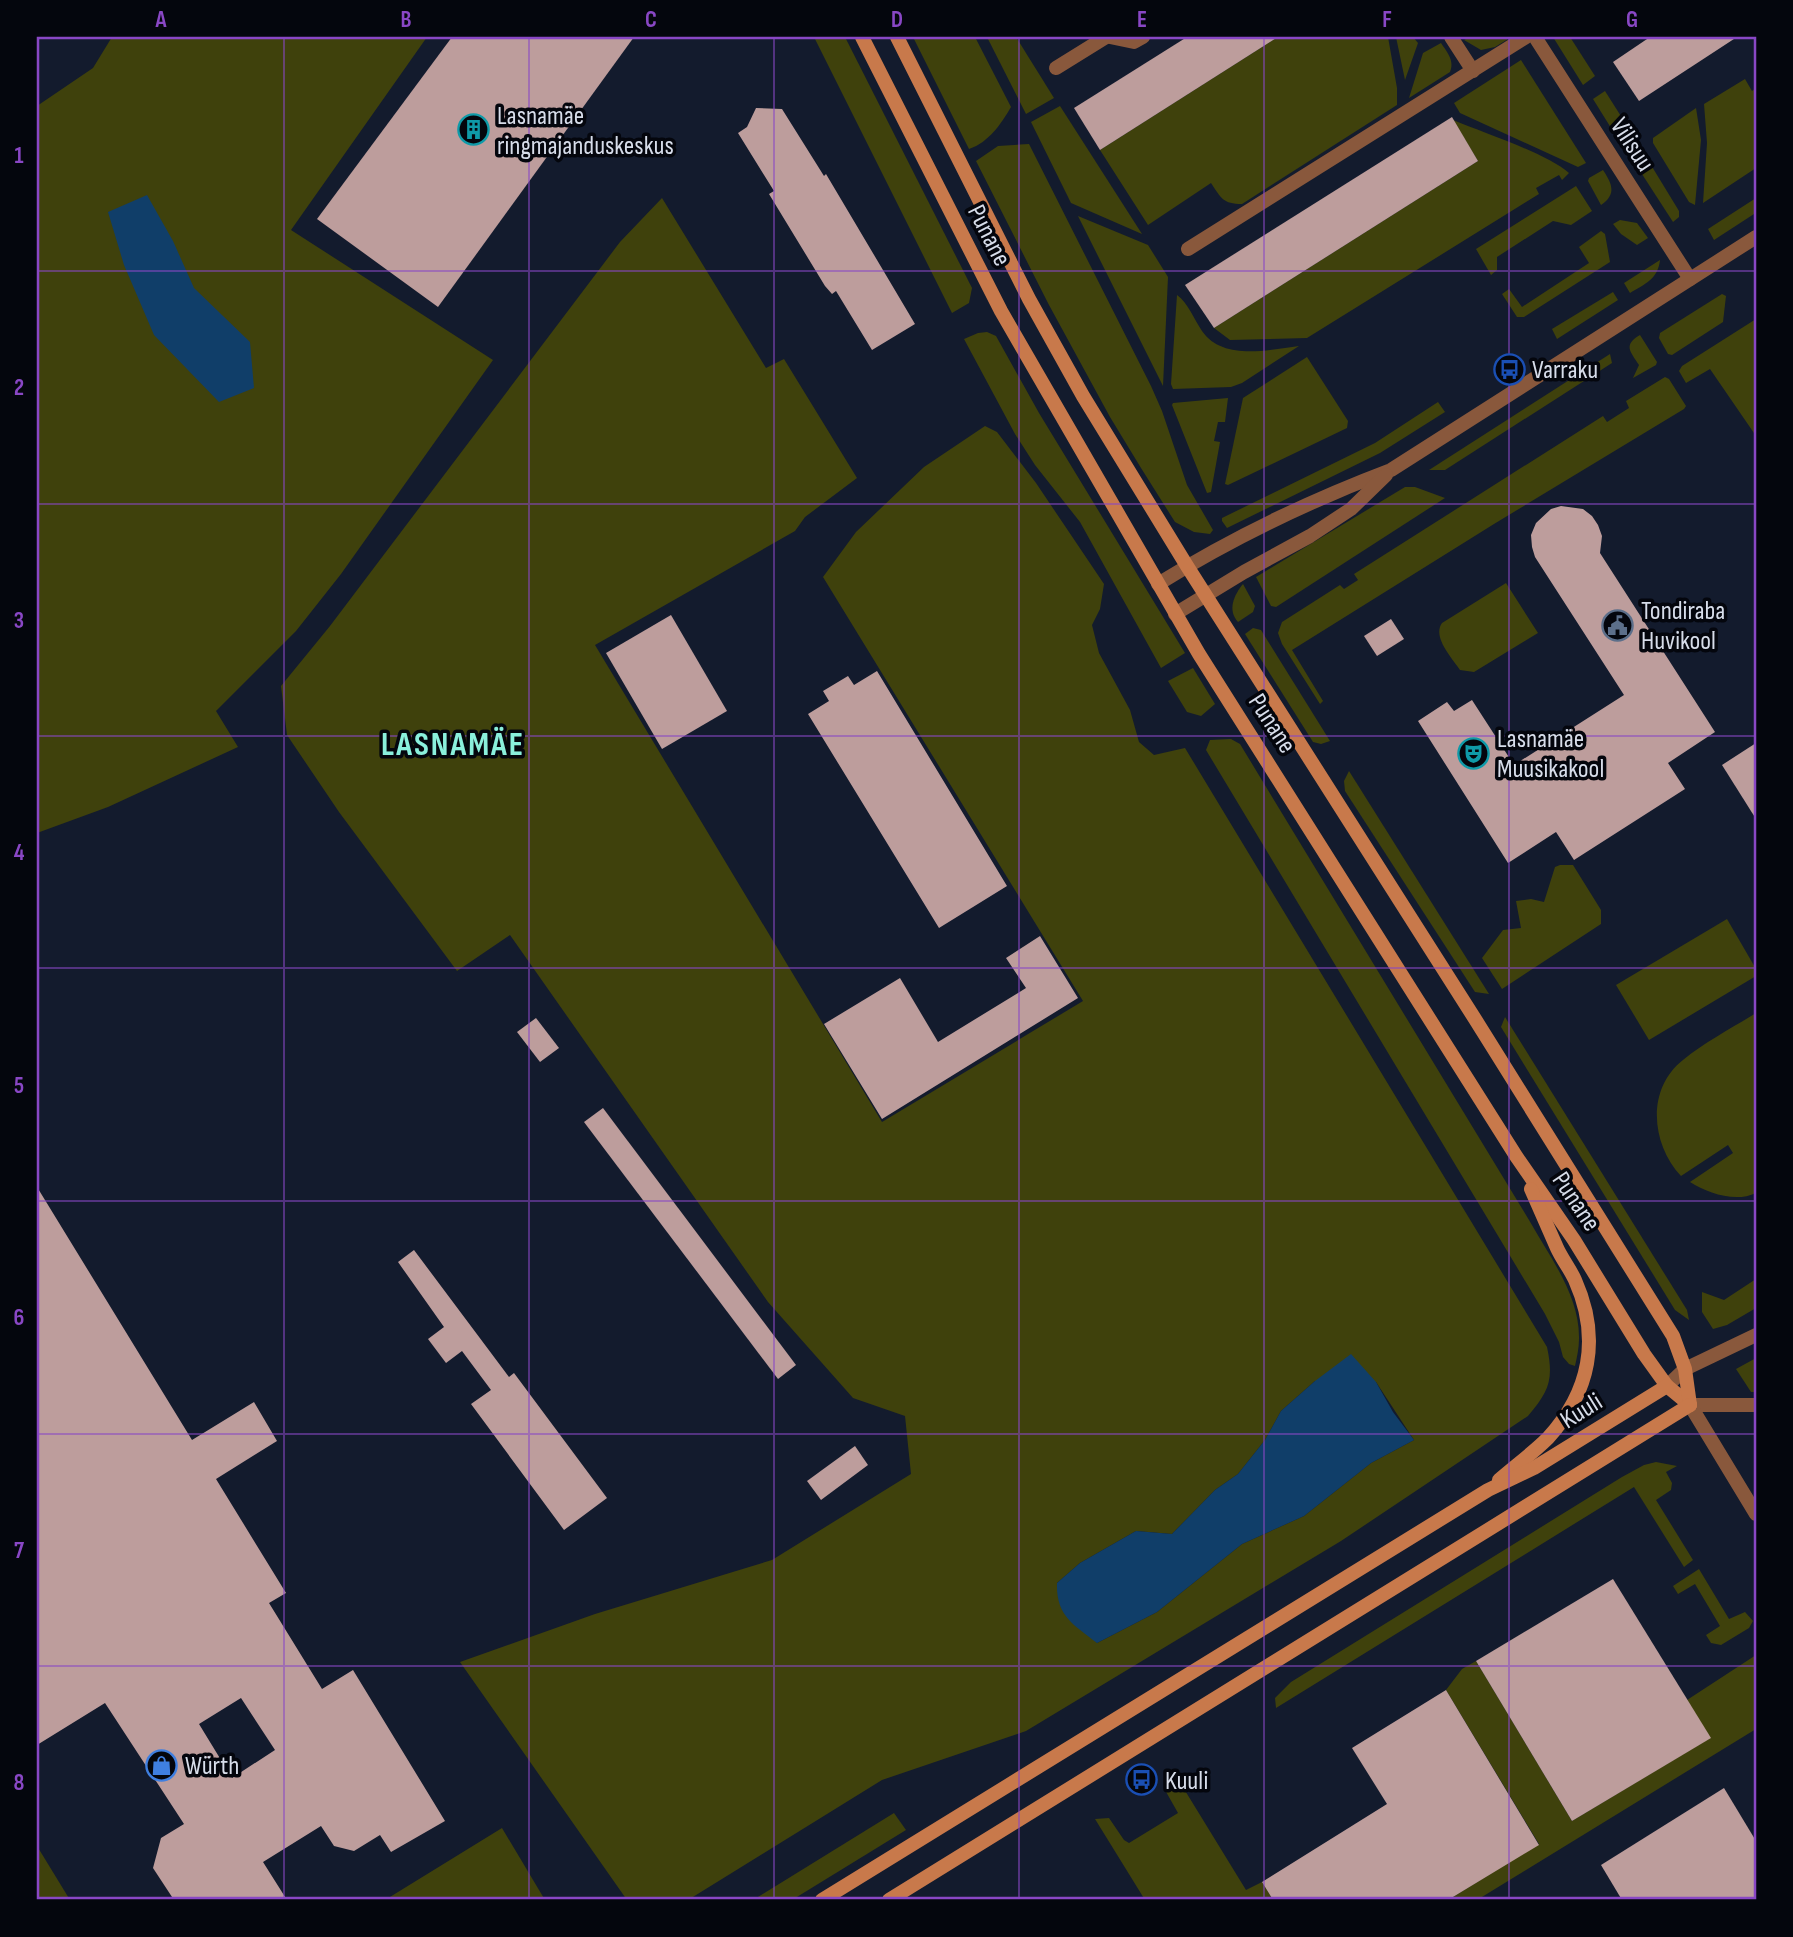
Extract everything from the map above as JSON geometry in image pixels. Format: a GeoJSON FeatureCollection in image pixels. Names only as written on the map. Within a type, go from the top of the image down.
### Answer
{"type":"FeatureCollection","features":[{"type":"Feature","properties":{"kind":"main road","name":"Punane"},"geometry":{"type":"LineString","coordinates":[[862,37],[1001,311],[1175,614],[1516,1156],[1574,1240],[1644,1354],[1667,1386],[1690,1405]]}},
{"type":"Feature","properties":{"kind":"main road","name":"Punane"},"geometry":{"type":"LineString","coordinates":[[897,37],[1036,311],[1083,396],[1205,596],[1475,1018],[1673,1336],[1685,1369],[1690,1405]]}},
{"type":"Feature","properties":{"kind":"main road"},"geometry":{"type":"LineString","coordinates":[[1489,1490],[1546,1440],[1562,1421],[1575,1401],[1585,1377],[1590,1345],[1586,1312],[1575,1280],[1558,1251],[1516,1156]]}},
{"type":"Feature","properties":{"kind":"main road","name":"Kuuli"},"geometry":{"type":"LineString","coordinates":[[822,1900],[1489,1490],[1534,1468],[1667,1386]]}},
{"type":"Feature","properties":{"kind":"main road","name":"Kuuli"},"geometry":{"type":"LineString","coordinates":[[889,1900],[1690,1405]]}},
{"type":"Feature","properties":{"kind":"street"},"geometry":{"type":"LineString","coordinates":[[1056,68],[1108,37],[1134,42],[1143,37]]}},
{"type":"Feature","properties":{"kind":"street"},"geometry":{"type":"LineString","coordinates":[[1451,37],[1473,71]]}},
{"type":"Feature","properties":{"kind":"street"},"geometry":{"type":"LineString","coordinates":[[1188,249],[1526,37]]}},
{"type":"Feature","properties":{"kind":"street","name":"Vilisuu"},"geometry":{"type":"LineString","coordinates":[[1535,37],[1690,279]]}},
{"type":"Feature","properties":{"kind":"street"},"geometry":{"type":"LineString","coordinates":[[1175,614],[1310,536],[1351,509],[1391,470],[1756,237]]}},
{"type":"Feature","properties":{"kind":"street"},"geometry":{"type":"LineString","coordinates":[[1158,584],[1269,522],[1339,489],[1391,470]]}},
{"type":"Feature","properties":{"kind":"street","name":"Kuuli"},"geometry":{"type":"LineString","coordinates":[[1667,1386],[1685,1369],[1756,1335]]}},
{"type":"Feature","properties":{"kind":"street"},"geometry":{"type":"LineString","coordinates":[[1690,1405],[1756,1405]]}},
{"type":"Feature","properties":{"kind":"street","name":"Punane"},"geometry":{"type":"LineString","coordinates":[[1690,1405],[1756,1514]]}},
{"type":"Feature","properties":{"kind":"shaded area"},"geometry":{"type":"Polygon","coordinates":[[[112,37],[427,37],[291,230],[493,360],[341,574],[296,631],[216,711],[238,747],[108,807],[37,833],[37,106],[93,68],[112,37]]]}},
{"type":"Feature","properties":{"kind":"shaded area"},"geometry":{"type":"Polygon","coordinates":[[[814,37],[845,37],[972,288],[969,303],[952,313],[814,37]]]}},
{"type":"Feature","properties":{"kind":"shaded area"},"geometry":{"type":"Polygon","coordinates":[[[913,37],[975,37],[1011,107],[999,126],[983,142],[969,149],[913,37]]]}},
{"type":"Feature","properties":{"kind":"shaded area"},"geometry":{"type":"Polygon","coordinates":[[[987,37],[1016,37],[1054,98],[1026,114],[987,37]]]}},
{"type":"Feature","properties":{"kind":"shaded area"},"geometry":{"type":"Polygon","coordinates":[[[1278,37],[1388,37],[1397,88],[1397,105],[1242,204],[1223,199],[1211,183],[1148,225],[1100,150],[1278,37]]]}},
{"type":"Feature","properties":{"kind":"shaded area"},"geometry":{"type":"Polygon","coordinates":[[[1396,37],[1413,37],[1418,43],[1405,80],[1396,37]]]}},
{"type":"Feature","properties":{"kind":"shaded area"},"geometry":{"type":"Polygon","coordinates":[[[1470,37],[1508,39],[1495,47],[1481,50],[1464,40],[1470,37]]]}},
{"type":"Feature","properties":{"kind":"shaded area"},"geometry":{"type":"Polygon","coordinates":[[[1553,37],[1570,37],[1595,76],[1583,85],[1553,37]]]}},
{"type":"Feature","properties":{"kind":"shaded area"},"geometry":{"type":"Polygon","coordinates":[[[1441,43],[1451,60],[1450,72],[1409,98],[1423,53],[1441,43]]]}},
{"type":"Feature","properties":{"kind":"shaded area"},"geometry":{"type":"Polygon","coordinates":[[[1521,60],[1586,163],[1578,167],[1460,113],[1454,103],[1521,60]]]}},
{"type":"Feature","properties":{"kind":"shaded area"},"geometry":{"type":"Polygon","coordinates":[[[1745,79],[1752,91],[1756,88],[1756,168],[1703,203],[1707,143],[1704,104],[1745,79]]]}},
{"type":"Feature","properties":{"kind":"shaded area"},"geometry":{"type":"Polygon","coordinates":[[[1605,91],[1631,132],[1628,140],[1621,144],[1593,99],[1605,91]]]}},
{"type":"Feature","properties":{"kind":"shaded area"},"geometry":{"type":"Polygon","coordinates":[[[1060,106],[1142,234],[1071,203],[1031,122],[1060,106]]]}},
{"type":"Feature","properties":{"kind":"shaded area"},"geometry":{"type":"Polygon","coordinates":[[[1696,108],[1701,140],[1695,205],[1689,202],[1653,143],[1653,138],[1696,108]]]}},
{"type":"Feature","properties":{"kind":"shaded area"},"geometry":{"type":"Polygon","coordinates":[[[1453,120],[1546,158],[1569,173],[1562,180],[1559,175],[1536,188],[1539,194],[1307,338],[1230,340],[1214,328],[1478,161],[1453,120]]]}},
{"type":"Feature","properties":{"kind":"shaded area"},"geometry":{"type":"Polygon","coordinates":[[[1029,144],[1151,386],[1187,485],[1213,530],[1210,534],[1194,532],[1175,522],[1141,468],[1049,305],[976,161],[998,146],[1029,144]]]}},
{"type":"Feature","properties":{"kind":"shaded area"},"geometry":{"type":"Polygon","coordinates":[[[1640,147],[1679,211],[1679,217],[1673,222],[1629,154],[1640,147]]]}},
{"type":"Feature","properties":{"kind":"shaded area"},"geometry":{"type":"Polygon","coordinates":[[[1603,170],[1609,180],[1611,193],[1601,205],[1588,181],[1603,170]]]}},
{"type":"Feature","properties":{"kind":"shaded area"},"geometry":{"type":"Polygon","coordinates":[[[1576,186],[1592,211],[1571,225],[1553,221],[1497,257],[1497,270],[1491,275],[1476,249],[1576,186]]]}},
{"type":"Feature","properties":{"kind":"shaded area"},"geometry":{"type":"Polygon","coordinates":[[[662,198],[766,368],[784,359],[857,478],[805,517],[795,531],[595,645],[882,1122],[1083,1001],[823,577],[856,532],[924,467],[985,426],[997,432],[1036,483],[1104,584],[1100,609],[1092,625],[1099,653],[1130,710],[1139,742],[1154,755],[1185,748],[1547,1347],[1550,1368],[1545,1392],[1528,1416],[1341,1541],[1026,1731],[882,1780],[688,1900],[627,1900],[460,1662],[595,1614],[772,1560],[911,1474],[905,1416],[853,1398],[768,1302],[510,935],[457,971],[339,812],[287,735],[281,686],[330,626],[620,242],[662,198]],[[1315,1381],[1281,1411],[1265,1440],[1238,1474],[1215,1490],[1172,1534],[1136,1531],[1080,1563],[1057,1583],[1097,1643],[1157,1612],[1242,1544],[1304,1516],[1371,1463],[1414,1440],[1376,1382],[1315,1381]]]}},
{"type":"Feature","properties":{"kind":"shaded area"},"geometry":{"type":"Polygon","coordinates":[[[1756,198],[1754,214],[1714,240],[1708,229],[1756,198]]]}},
{"type":"Feature","properties":{"kind":"shaded area"},"geometry":{"type":"Polygon","coordinates":[[[1078,216],[1148,245],[1168,277],[1163,386],[1078,216]]]}},
{"type":"Feature","properties":{"kind":"shaded area"},"geometry":{"type":"Polygon","coordinates":[[[1620,220],[1637,223],[1648,238],[1637,245],[1621,234],[1613,224],[1620,220]]]}},
{"type":"Feature","properties":{"kind":"shaded area"},"geometry":{"type":"Polygon","coordinates":[[[1601,231],[1605,234],[1610,262],[1524,317],[1517,317],[1502,294],[1509,289],[1522,307],[1589,263],[1579,247],[1601,231]]]}},
{"type":"Feature","properties":{"kind":"shaded area"},"geometry":{"type":"Polygon","coordinates":[[[1660,260],[1654,276],[1630,293],[1624,283],[1660,260]]]}},
{"type":"Feature","properties":{"kind":"shaded area"},"geometry":{"type":"Polygon","coordinates":[[[1613,292],[1618,300],[1557,339],[1552,329],[1613,292]]]}},
{"type":"Feature","properties":{"kind":"shaded area"},"geometry":{"type":"Polygon","coordinates":[[[1722,294],[1726,296],[1723,322],[1672,355],[1668,354],[1659,338],[1660,333],[1722,294]]]}},
{"type":"Feature","properties":{"kind":"shaded area"},"geometry":{"type":"Polygon","coordinates":[[[1177,295],[1188,307],[1202,331],[1222,347],[1260,351],[1299,346],[1242,383],[1231,387],[1173,389],[1171,384],[1177,295]]]}},
{"type":"Feature","properties":{"kind":"shaded area"},"geometry":{"type":"Polygon","coordinates":[[[1756,319],[1756,436],[1710,369],[1686,383],[1679,371],[1682,366],[1756,319]]]}},
{"type":"Feature","properties":{"kind":"shaded area"},"geometry":{"type":"Polygon","coordinates":[[[987,332],[996,336],[1039,413],[1185,653],[1161,668],[1080,522],[1035,465],[1015,434],[964,339],[987,332]]]}},
{"type":"Feature","properties":{"kind":"shaded area"},"geometry":{"type":"Polygon","coordinates":[[[1640,335],[1657,362],[1633,378],[1639,365],[1630,345],[1640,335]]]}},
{"type":"Feature","properties":{"kind":"shaded area"},"geometry":{"type":"Polygon","coordinates":[[[1610,354],[1612,363],[1445,470],[1429,470],[1610,354]]]}},
{"type":"Feature","properties":{"kind":"shaded area"},"geometry":{"type":"Polygon","coordinates":[[[1307,357],[1348,421],[1347,428],[1228,485],[1225,484],[1243,398],[1307,357]]]}},
{"type":"Feature","properties":{"kind":"shaded area"},"geometry":{"type":"Polygon","coordinates":[[[1665,377],[1686,406],[1684,409],[1292,650],[1323,701],[1320,704],[1282,644],[1278,633],[1282,622],[1340,585],[1344,589],[1358,580],[1354,574],[1603,416],[1607,422],[1629,408],[1626,401],[1665,377]]]}},
{"type":"Feature","properties":{"kind":"shaded area"},"geometry":{"type":"Polygon","coordinates":[[[1228,398],[1225,422],[1218,422],[1214,441],[1220,442],[1211,492],[1207,493],[1172,405],[1228,398]]]}},
{"type":"Feature","properties":{"kind":"shaded area"},"geometry":{"type":"Polygon","coordinates":[[[1438,402],[1445,412],[1380,453],[1227,528],[1222,521],[1222,518],[1375,443],[1438,402]]]}},
{"type":"Feature","properties":{"kind":"shaded area"},"geometry":{"type":"Polygon","coordinates":[[[1405,487],[1415,487],[1445,498],[1276,607],[1271,606],[1256,577],[1405,487]]]}},
{"type":"Feature","properties":{"kind":"shaded area"},"geometry":{"type":"Polygon","coordinates":[[[1506,583],[1538,633],[1474,672],[1460,670],[1441,641],[1439,635],[1442,623],[1506,583]]]}},
{"type":"Feature","properties":{"kind":"shaded area"},"geometry":{"type":"Polygon","coordinates":[[[1243,584],[1255,606],[1253,612],[1238,622],[1232,608],[1243,584]]]}},
{"type":"Feature","properties":{"kind":"shaded area"},"geometry":{"type":"Polygon","coordinates":[[[1253,628],[1261,630],[1330,741],[1321,744],[1313,742],[1245,634],[1253,628]]]}},
{"type":"Feature","properties":{"kind":"shaded area"},"geometry":{"type":"Polygon","coordinates":[[[1193,668],[1215,704],[1201,716],[1187,712],[1168,681],[1193,668]]]}},
{"type":"Feature","properties":{"kind":"shaded area"},"geometry":{"type":"Polygon","coordinates":[[[1231,739],[1240,744],[1554,1262],[1569,1292],[1578,1323],[1579,1342],[1575,1366],[1563,1357],[1559,1342],[1545,1314],[1206,750],[1210,740],[1231,739]]]}},
{"type":"Feature","properties":{"kind":"shaded area"},"geometry":{"type":"Polygon","coordinates":[[[1349,771],[1489,994],[1475,992],[1345,791],[1344,781],[1349,771]]]}},
{"type":"Feature","properties":{"kind":"shaded area"},"geometry":{"type":"Polygon","coordinates":[[[1573,865],[1601,910],[1601,924],[1502,989],[1482,958],[1503,930],[1521,928],[1516,901],[1531,899],[1544,902],[1555,867],[1573,865]]]}},
{"type":"Feature","properties":{"kind":"shaded area"},"geometry":{"type":"Polygon","coordinates":[[[1727,919],[1756,969],[1756,976],[1649,1040],[1616,985],[1727,919]]]}},
{"type":"Feature","properties":{"kind":"shaded area"},"geometry":{"type":"Polygon","coordinates":[[[1756,1013],[1756,1193],[1731,1197],[1713,1193],[1690,1182],[1733,1153],[1728,1145],[1681,1176],[1663,1148],[1657,1117],[1658,1101],[1671,1072],[1683,1060],[1756,1013]]]}},
{"type":"Feature","properties":{"kind":"shaded area"},"geometry":{"type":"Polygon","coordinates":[[[1505,1017],[1687,1310],[1689,1320],[1675,1310],[1501,1027],[1505,1017]]]}},
{"type":"Feature","properties":{"kind":"shaded area"},"geometry":{"type":"Polygon","coordinates":[[[1756,1279],[1756,1308],[1727,1325],[1713,1329],[1702,1312],[1702,1292],[1724,1300],[1756,1279]]]}},
{"type":"Feature","properties":{"kind":"shaded area"},"geometry":{"type":"Polygon","coordinates":[[[1756,1358],[1756,1392],[1751,1392],[1736,1369],[1756,1358]]]}},
{"type":"Feature","properties":{"kind":"shaded area"},"geometry":{"type":"Polygon","coordinates":[[[1656,1462],[1677,1466],[1666,1472],[1672,1483],[1671,1490],[1656,1500],[1693,1560],[1684,1567],[1634,1487],[1276,1708],[1275,1698],[1291,1682],[1622,1477],[1656,1462]]]}},
{"type":"Feature","properties":{"kind":"shaded area"},"geometry":{"type":"Polygon","coordinates":[[[1699,1569],[1729,1619],[1745,1612],[1753,1621],[1749,1628],[1721,1645],[1711,1643],[1706,1635],[1720,1626],[1695,1584],[1678,1594],[1673,1586],[1699,1569]]]}},
{"type":"Feature","properties":{"kind":"shaded area"},"geometry":{"type":"Polygon","coordinates":[[[1756,1655],[1756,1729],[1477,1900],[1448,1900],[1539,1844],[1446,1690],[1462,1669],[1476,1661],[1572,1821],[1710,1738],[1687,1700],[1756,1655]]]}},
{"type":"Feature","properties":{"kind":"shaded area"},"geometry":{"type":"Polygon","coordinates":[[[1173,1771],[1246,1890],[1262,1882],[1273,1900],[1145,1900],[1095,1819],[1109,1818],[1129,1843],[1178,1813],[1165,1790],[1173,1771]]]}},
{"type":"Feature","properties":{"kind":"shaded area"},"geometry":{"type":"Polygon","coordinates":[[[894,1813],[906,1830],[792,1900],[753,1900],[894,1813]]]}},
{"type":"Feature","properties":{"kind":"shaded area"},"geometry":{"type":"Polygon","coordinates":[[[502,1828],[545,1900],[385,1900],[502,1828]]]}},
{"type":"Feature","properties":{"kind":"shaded area"},"geometry":{"type":"Polygon","coordinates":[[[37,1846],[70,1900],[37,1900],[37,1846]]]}},
{"type":"Feature","properties":{"kind":"water"},"geometry":{"type":"Polygon","coordinates":[[[147,195],[173,241],[194,288],[250,342],[254,388],[219,402],[154,335],[124,265],[108,212],[147,195]]]}},
{"type":"Feature","properties":{"kind":"water"},"geometry":{"type":"Polygon","coordinates":[[[1351,1354],[1376,1382],[1393,1412],[1414,1440],[1371,1463],[1304,1516],[1242,1544],[1157,1612],[1097,1643],[1068,1618],[1059,1604],[1057,1583],[1080,1563],[1136,1531],[1172,1534],[1215,1490],[1238,1474],[1265,1440],[1281,1411],[1351,1354]]]}},
{"type":"Feature","properties":{"kind":"building","name":"Lasnamäe ringmajanduskeskus"},"geometry":{"type":"Polygon","coordinates":[[[452,37],[634,37],[438,307],[317,219],[452,37]]]}},
{"type":"Feature","properties":{"kind":"building"},"geometry":{"type":"Polygon","coordinates":[[[1187,37],[1278,37],[1100,150],[1074,108],[1187,37]]]}},
{"type":"Feature","properties":{"kind":"building"},"geometry":{"type":"Polygon","coordinates":[[[1650,37],[1737,37],[1639,101],[1613,62],[1650,37]]]}},
{"type":"Feature","properties":{"kind":"building"},"geometry":{"type":"Polygon","coordinates":[[[756,108],[782,109],[824,176],[826,174],[915,324],[872,350],[836,291],[832,294],[825,286],[769,194],[774,191],[738,133],[747,127],[756,108]]]}},
{"type":"Feature","properties":{"kind":"building"},"geometry":{"type":"Polygon","coordinates":[[[1452,117],[1478,161],[1214,328],[1185,285],[1452,117]]]}},
{"type":"Feature","properties":{"kind":"building"},"geometry":{"type":"Polygon","coordinates":[[[1561,506],[1583,509],[1592,516],[1602,536],[1600,553],[1715,732],[1668,763],[1685,789],[1574,860],[1556,832],[1508,863],[1418,721],[1447,702],[1454,711],[1472,700],[1514,765],[1624,695],[1535,557],[1531,535],[1536,523],[1551,509],[1561,506]]]}},
{"type":"Feature","properties":{"kind":"building"},"geometry":{"type":"Polygon","coordinates":[[[671,615],[727,711],[662,749],[606,653],[671,615]]]}},
{"type":"Feature","properties":{"kind":"building"},"geometry":{"type":"Polygon","coordinates":[[[1391,619],[1404,639],[1377,656],[1364,636],[1391,619]]]}},
{"type":"Feature","properties":{"kind":"building"},"geometry":{"type":"Polygon","coordinates":[[[877,671],[1007,886],[939,928],[808,714],[829,701],[823,691],[848,676],[854,685],[877,671]]]}},
{"type":"Feature","properties":{"kind":"building"},"geometry":{"type":"Polygon","coordinates":[[[1756,743],[1756,819],[1722,765],[1756,743]]]}},
{"type":"Feature","properties":{"kind":"building"},"geometry":{"type":"Polygon","coordinates":[[[1040,936],[1078,998],[882,1119],[824,1024],[900,978],[938,1042],[1026,988],[1006,958],[1040,936]]]}},
{"type":"Feature","properties":{"kind":"building"},"geometry":{"type":"Polygon","coordinates":[[[536,1018],[559,1048],[540,1062],[517,1032],[536,1018]]]}},
{"type":"Feature","properties":{"kind":"building"},"geometry":{"type":"Polygon","coordinates":[[[603,1108],[796,1365],[778,1379],[584,1122],[603,1108]]]}},
{"type":"Feature","properties":{"kind":"building"},"geometry":{"type":"Polygon","coordinates":[[[37,1187],[192,1440],[254,1402],[277,1441],[216,1479],[286,1593],[269,1603],[322,1689],[353,1670],[445,1821],[391,1852],[380,1835],[354,1851],[334,1846],[321,1826],[263,1862],[287,1900],[174,1900],[153,1868],[161,1838],[184,1824],[105,1703],[37,1745],[37,1187]],[[241,1698],[199,1724],[232,1778],[275,1750],[241,1698]]]}},
{"type":"Feature","properties":{"kind":"building"},"geometry":{"type":"Polygon","coordinates":[[[414,1250],[509,1377],[514,1373],[607,1498],[564,1530],[471,1404],[491,1390],[462,1351],[446,1363],[428,1339],[444,1327],[398,1262],[414,1250]]]}},
{"type":"Feature","properties":{"kind":"building"},"geometry":{"type":"Polygon","coordinates":[[[855,1446],[868,1465],[821,1500],[807,1481],[855,1446]]]}},
{"type":"Feature","properties":{"kind":"building"},"geometry":{"type":"Polygon","coordinates":[[[1613,1579],[1711,1738],[1572,1821],[1476,1661],[1613,1579]]]}},
{"type":"Feature","properties":{"kind":"building"},"geometry":{"type":"Polygon","coordinates":[[[1446,1690],[1539,1845],[1448,1900],[1273,1900],[1262,1882],[1387,1804],[1352,1748],[1446,1690]]]}},
{"type":"Feature","properties":{"kind":"building"},"geometry":{"type":"Polygon","coordinates":[[[1724,1788],[1756,1841],[1756,1900],[1622,1900],[1601,1865],[1724,1788]]]}},
{"type":"Feature","properties":{"kind":"place","name":"Lasnamäe ringmajanduskeskus"},"geometry":{"type":"Point","coordinates":[474,130]}},
{"type":"Feature","properties":{"kind":"place","name":"Varraku"},"geometry":{"type":"Point","coordinates":[1509,369]}},
{"type":"Feature","properties":{"kind":"place","name":"Tondiraba Huvikool"},"geometry":{"type":"Point","coordinates":[1618,625]}},
{"type":"Feature","properties":{"kind":"place","name":"Lasnamäe Muusikakool"},"geometry":{"type":"Point","coordinates":[1474,753]}},
{"type":"Feature","properties":{"kind":"place","name":"Würth"},"geometry":{"type":"Point","coordinates":[162,1765]}},
{"type":"Feature","properties":{"kind":"place","name":"Kuuli"},"geometry":{"type":"Point","coordinates":[1142,1780]}},
{"type":"Feature","properties":{"kind":"district","name":"LASNAMÄE"},"geometry":{"type":"Point","coordinates":[453,743]}}]}
